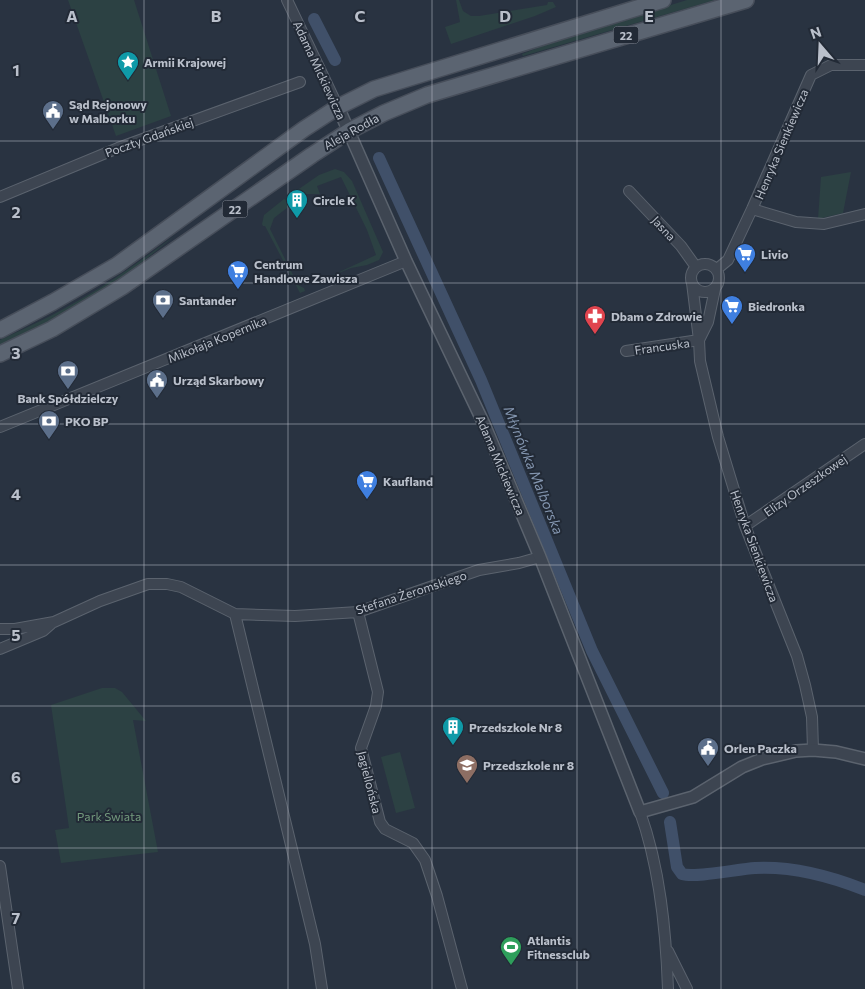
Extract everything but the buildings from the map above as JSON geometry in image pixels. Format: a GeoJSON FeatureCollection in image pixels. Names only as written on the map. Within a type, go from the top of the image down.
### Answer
{"type":"FeatureCollection","features":[{"type":"Feature","properties":{"kind":"main road","name":"Aleja Rodła"},"geometry":{"type":"LineString","coordinates":[[0,330],[117,265],[304,129],[338,107],[386,84],[663,0]]}},
{"type":"Feature","properties":{"kind":"main road","name":"Aleja Rodła"},"geometry":{"type":"LineString","coordinates":[[0,354],[52,329],[122,288],[312,155],[349,131],[384,113],[427,95],[746,0]]}},
{"type":"Feature","properties":{"kind":"street","name":"Adama Mickiewicza"},"geometry":{"type":"LineString","coordinates":[[287,0],[349,131],[406,261],[484,424],[540,557],[640,812],[658,882],[666,948],[668,989]]}},
{"type":"Feature","properties":{"kind":"street","name":"Henryka Sienkiewicza"},"geometry":{"type":"LineString","coordinates":[[717,269],[728,260],[811,75],[831,65],[865,65]]}},
{"type":"Feature","properties":{"kind":"street","name":"Poczty Gdańskiej"},"geometry":{"type":"LineString","coordinates":[[0,197],[118,148],[300,82]]}},
{"type":"Feature","properties":{"kind":"street","name":"Jasna"},"geometry":{"type":"LineString","coordinates":[[629,191],[681,246],[696,267]]}},
{"type":"Feature","properties":{"kind":"street","name":"Henryka Sienkiewicza"},"geometry":{"type":"LineString","coordinates":[[752,209],[796,222],[824,224],[865,214]]}},
{"type":"Feature","properties":{"kind":"street","name":"Mikołaja Kopernika"},"geometry":{"type":"LineString","coordinates":[[0,427],[406,261]]}},
{"type":"Feature","properties":{"kind":"street"},"geometry":{"type":"LineString","coordinates":[[707,263],[717,269],[720,281],[715,289],[703,292],[695,288],[691,275],[696,267],[707,263]]}},
{"type":"Feature","properties":{"kind":"street","name":"Henryka Sienkiewicza"},"geometry":{"type":"LineString","coordinates":[[692,283],[700,361],[711,411],[746,526],[797,656],[812,716],[813,750]]}},
{"type":"Feature","properties":{"kind":"street","name":"Henryka Sienkiewicza"},"geometry":{"type":"LineString","coordinates":[[699,340],[708,322],[715,289]]}},
{"type":"Feature","properties":{"kind":"street","name":"Francuska"},"geometry":{"type":"LineString","coordinates":[[626,351],[699,340]]}},
{"type":"Feature","properties":{"kind":"street","name":"Elizy Orzeszkowej"},"geometry":{"type":"LineString","coordinates":[[746,526],[865,444]]}},
{"type":"Feature","properties":{"kind":"street","name":"Stefana Żeromskiego"},"geometry":{"type":"LineString","coordinates":[[0,628],[16,629],[54,622],[128,590],[153,584],[181,587],[235,614],[287,616],[358,612],[478,570],[519,563],[540,557]]}},
{"type":"Feature","properties":{"kind":"street","name":"Jagiellońska"},"geometry":{"type":"LineString","coordinates":[[358,612],[378,692],[376,706],[361,748],[380,822],[385,829],[413,843],[425,860],[462,989]]}},
{"type":"Feature","properties":{"kind":"street"},"geometry":{"type":"LineString","coordinates":[[235,614],[315,944],[322,989]]}},
{"type":"Feature","properties":{"kind":"street","name":"Stefana Żeromskiego"},"geometry":{"type":"LineString","coordinates":[[0,649],[43,631],[54,622]]}},
{"type":"Feature","properties":{"kind":"street"},"geometry":{"type":"LineString","coordinates":[[640,812],[693,797],[742,767],[762,759],[796,751],[813,750],[836,752],[865,759]]}},
{"type":"Feature","properties":{"kind":"street"},"geometry":{"type":"LineString","coordinates":[[0,866],[3,917],[18,989]]}},
{"type":"Feature","properties":{"kind":"street","name":"Adama Mickiewicza"},"geometry":{"type":"LineString","coordinates":[[666,948],[686,989]]}},
{"type":"Feature","properties":{"kind":"green space"},"geometry":{"type":"Polygon","coordinates":[[[68,0],[134,0],[171,116],[116,136],[68,0]]]}},
{"type":"Feature","properties":{"kind":"green space"},"geometry":{"type":"Polygon","coordinates":[[[456,0],[459,0],[463,11],[471,16],[547,5],[548,2],[553,2],[556,7],[535,16],[451,44],[445,27],[460,22],[456,0]]]}},
{"type":"Feature","properties":{"kind":"green space"},"geometry":{"type":"Polygon","coordinates":[[[687,0],[715,0],[523,56],[522,54],[561,39],[687,0]]]}},
{"type":"Feature","properties":{"kind":"green space"},"geometry":{"type":"Polygon","coordinates":[[[335,169],[344,172],[352,181],[383,252],[379,260],[367,265],[351,268],[322,280],[376,255],[367,230],[341,177],[317,186],[320,194],[304,194],[296,191],[319,175],[335,169]]]}},
{"type":"Feature","properties":{"kind":"green space"},"geometry":{"type":"Polygon","coordinates":[[[851,172],[843,213],[818,219],[821,177],[851,172]]]}},
{"type":"Feature","properties":{"kind":"green space"},"geometry":{"type":"Polygon","coordinates":[[[284,199],[292,202],[292,204],[274,218],[270,229],[298,285],[304,288],[305,291],[300,293],[265,226],[262,224],[264,215],[284,199]]]}},
{"type":"Feature","properties":{"kind":"green space"},"geometry":{"type":"Polygon","coordinates":[[[176,235],[121,279],[59,317],[0,346],[0,340],[52,315],[95,291],[176,235]]]}},
{"type":"Feature","properties":{"kind":"green space","name":"Park Świata"},"geometry":{"type":"Polygon","coordinates":[[[102,688],[115,688],[122,692],[146,721],[133,720],[158,852],[61,863],[55,830],[69,828],[51,705],[102,688]]]}},
{"type":"Feature","properties":{"kind":"green space"},"geometry":{"type":"Polygon","coordinates":[[[400,752],[415,808],[396,813],[381,757],[400,752]]]}},
{"type":"Feature","properties":{"kind":"waterway","name":"Młynówka Malborska"},"geometry":{"type":"LineString","coordinates":[[314,19],[335,60]]}},
{"type":"Feature","properties":{"kind":"waterway","name":"Młynówka Malborska"},"geometry":{"type":"LineString","coordinates":[[379,158],[481,380],[592,651],[663,793]]}},
{"type":"Feature","properties":{"kind":"waterway","name":"Młynówka Malborska"},"geometry":{"type":"LineString","coordinates":[[670,822],[677,867],[682,874],[707,874],[755,868],[798,870],[839,880],[865,890]]}},
{"type":"Feature","properties":{"kind":"place","name":"Armii Krajowej"},"geometry":{"type":"Point","coordinates":[128,81]}},
{"type":"Feature","properties":{"kind":"place","name":"Sąd Rejonowy w Malborku"},"geometry":{"type":"Point","coordinates":[53,130]}},
{"type":"Feature","properties":{"kind":"place","name":"Circle K"},"geometry":{"type":"Point","coordinates":[297,219]}},
{"type":"Feature","properties":{"kind":"place","name":"Livio"},"geometry":{"type":"Point","coordinates":[745,273]}},
{"type":"Feature","properties":{"kind":"place","name":"Centrum Handlowe Zawisza"},"geometry":{"type":"Point","coordinates":[238,290]}},
{"type":"Feature","properties":{"kind":"place","name":"Santander"},"geometry":{"type":"Point","coordinates":[163,319]}},
{"type":"Feature","properties":{"kind":"place","name":"Biedronka"},"geometry":{"type":"Point","coordinates":[732,325]}},
{"type":"Feature","properties":{"kind":"place","name":"Dbam o Zdrowie"},"geometry":{"type":"Point","coordinates":[595,335]}},
{"type":"Feature","properties":{"kind":"place","name":"Bank Spółdzielczy"},"geometry":{"type":"Point","coordinates":[68,390]}},
{"type":"Feature","properties":{"kind":"place","name":"Urząd Skarbowy"},"geometry":{"type":"Point","coordinates":[157,399]}},
{"type":"Feature","properties":{"kind":"place","name":"PKO BP"},"geometry":{"type":"Point","coordinates":[49,440]}},
{"type":"Feature","properties":{"kind":"place","name":"Kaufland"},"geometry":{"type":"Point","coordinates":[367,500]}},
{"type":"Feature","properties":{"kind":"place","name":"Przedszkole Nr 8"},"geometry":{"type":"Point","coordinates":[453,746]}},
{"type":"Feature","properties":{"kind":"place","name":"Orlen Paczka"},"geometry":{"type":"Point","coordinates":[708,767]}},
{"type":"Feature","properties":{"kind":"place","name":"Przedszkole nr 8"},"geometry":{"type":"Point","coordinates":[467,784]}},
{"type":"Feature","properties":{"kind":"place","name":"Atlantis Fitnessclub"},"geometry":{"type":"Point","coordinates":[511,966]}}]}
